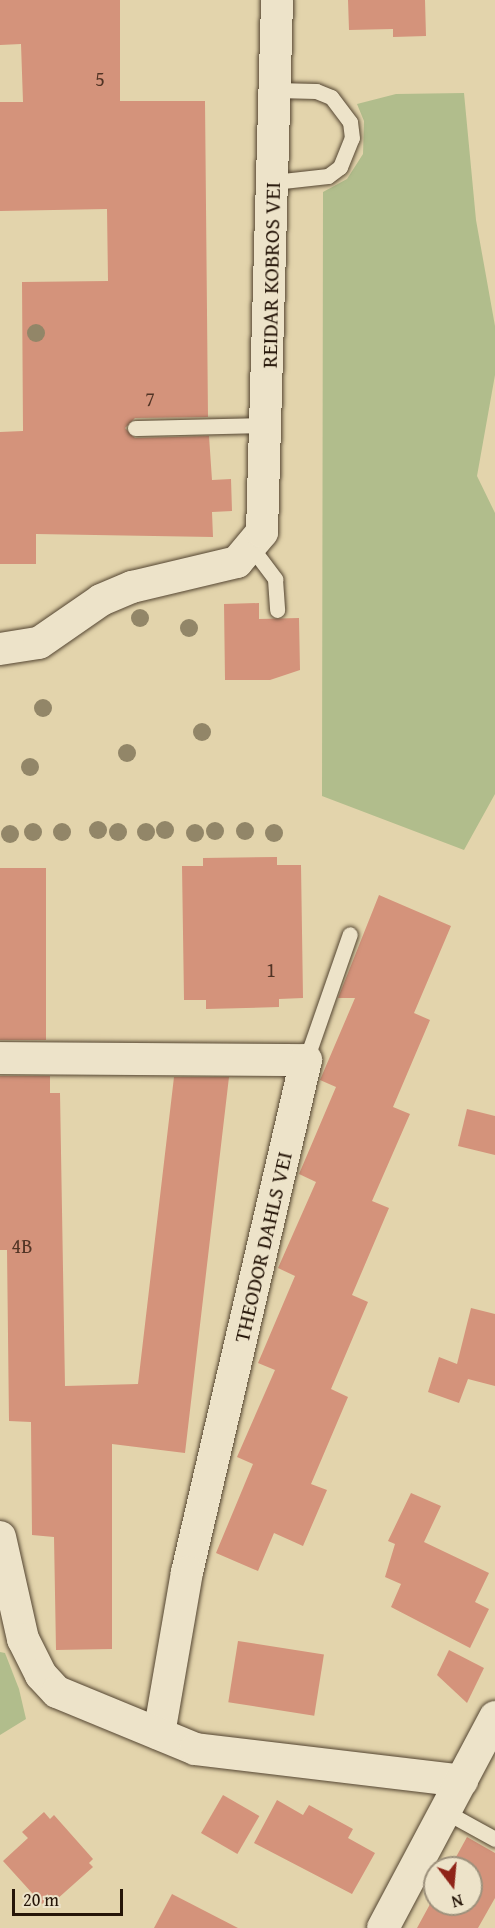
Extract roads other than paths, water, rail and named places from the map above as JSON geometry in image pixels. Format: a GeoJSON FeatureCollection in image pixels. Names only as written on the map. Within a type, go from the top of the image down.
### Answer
{"type":"FeatureCollection","features":[{"type":"Feature","properties":{"kind":"street","name":"REIDAR KOBROS VEI"},"geometry":{"type":"LineString","coordinates":[[252,548],[266,510],[277,0]]}},
{"type":"Feature","properties":{"kind":"street"},"geometry":{"type":"LineString","coordinates":[[0,671],[101,600],[132,587],[217,569],[252,548]]}},
{"type":"Feature","properties":{"kind":"street"},"geometry":{"type":"LineString","coordinates":[[0,649],[39,643]]}},
{"type":"Feature","properties":{"kind":"street"},"geometry":{"type":"LineString","coordinates":[[0,1058],[306,1060]]}},
{"type":"Feature","properties":{"kind":"street","name":"THEODOR DAHLS VEI"},"geometry":{"type":"LineString","coordinates":[[159,1734],[187,1572],[306,1060]]}},
{"type":"Feature","properties":{"kind":"street"},"geometry":{"type":"LineString","coordinates":[[0,1537],[23,1639],[41,1675],[72,1699],[195,1749],[233,1756],[462,1780]]}},
{"type":"Feature","properties":{"kind":"street"},"geometry":{"type":"LineString","coordinates":[[383,1928],[495,1717]]}},
{"type":"Feature","properties":{"kind":"lane"},"geometry":{"type":"LineString","coordinates":[[274,182],[328,176],[345,160],[352,138],[350,122],[331,97],[316,91],[276,90]]}},
{"type":"Feature","properties":{"kind":"lane"},"geometry":{"type":"LineString","coordinates":[[135,428],[268,424]]}},
{"type":"Feature","properties":{"kind":"lane"},"geometry":{"type":"LineString","coordinates":[[252,548],[275,579],[277,610]]}},
{"type":"Feature","properties":{"kind":"lane"},"geometry":{"type":"LineString","coordinates":[[306,1060],[350,934]]}},
{"type":"Feature","properties":{"kind":"lane"},"geometry":{"type":"LineString","coordinates":[[446,1812],[495,1839]]}}]}
